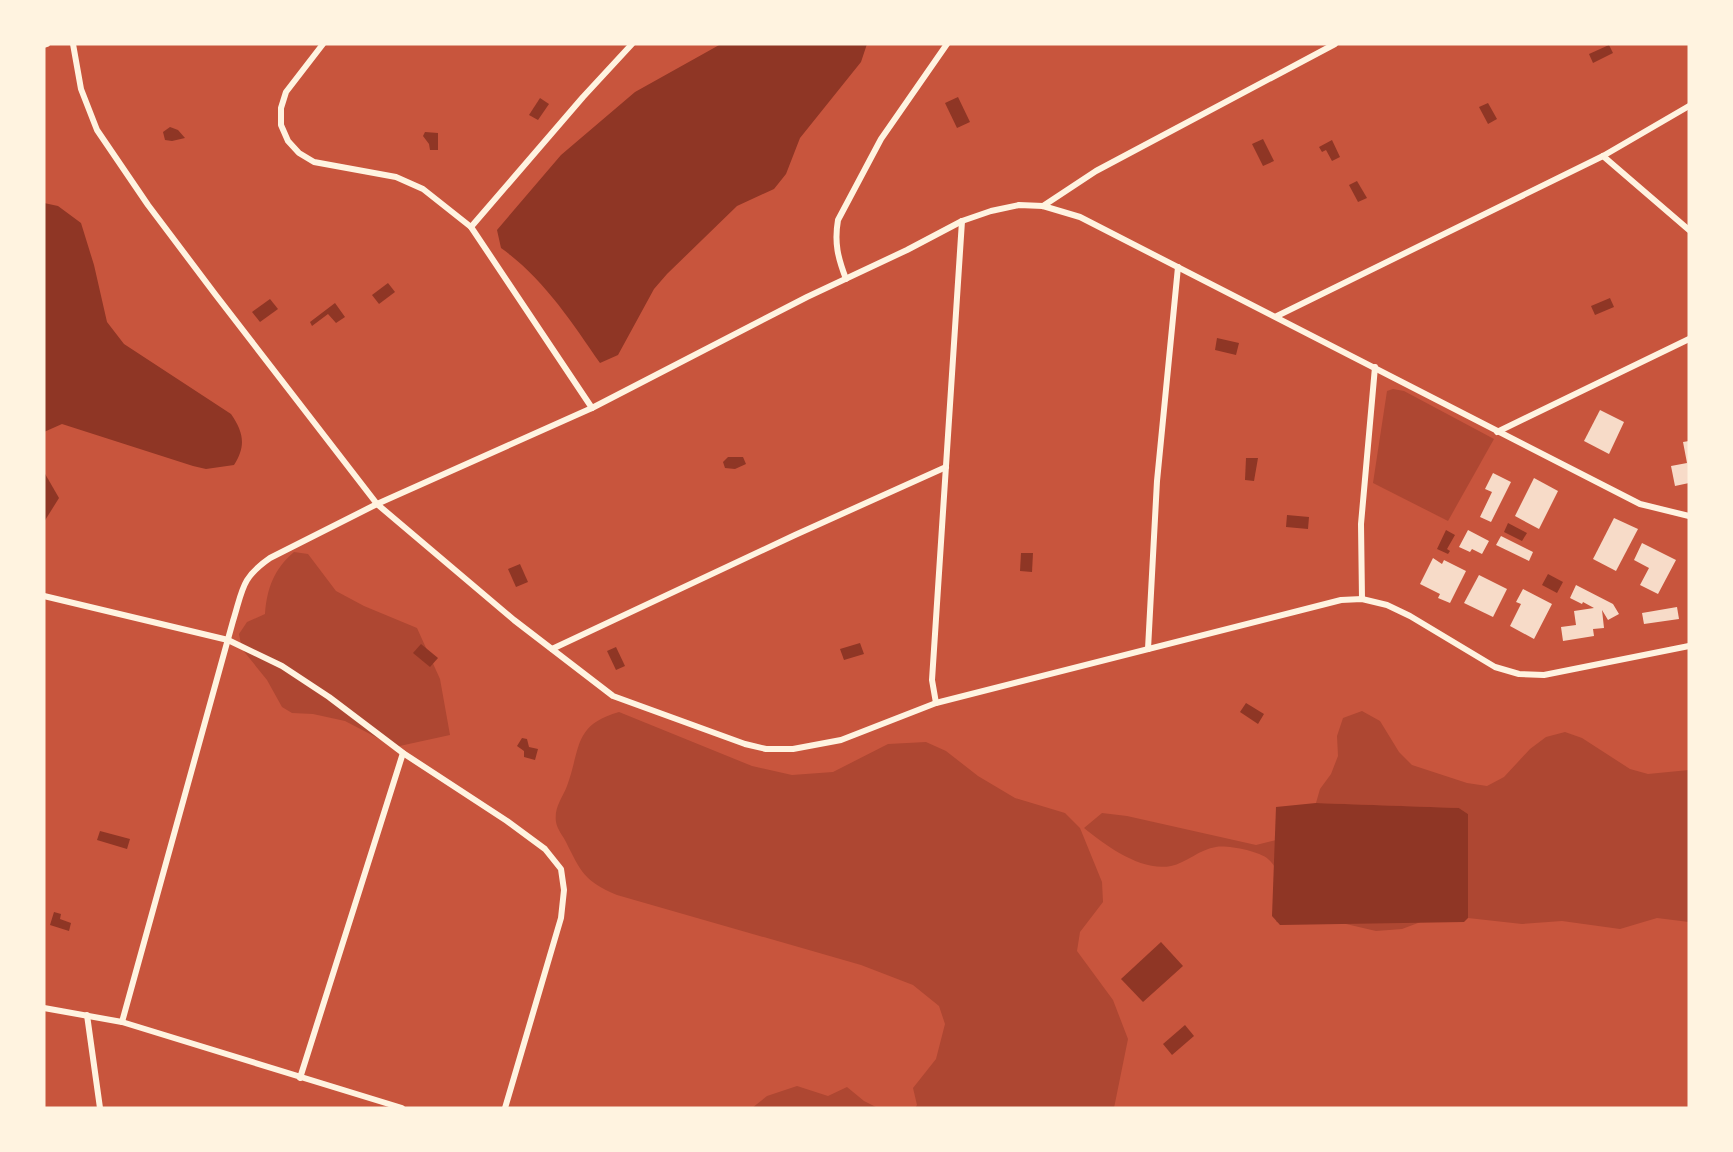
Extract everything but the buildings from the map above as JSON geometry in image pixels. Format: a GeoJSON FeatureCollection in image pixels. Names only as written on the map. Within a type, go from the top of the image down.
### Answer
{"type":"FeatureCollection","features":[{"type":"Feature","properties":{"kind":"street"},"geometry":{"type":"LineString","coordinates":[[73,44],[81,89],[97,130],[141,195],[206,282],[377,504],[514,620],[613,696],[732,739],[766,749],[793,749],[841,740],[936,703],[1318,605],[1362,599],[1387,605],[1495,667],[1519,674],[1544,675],[1689,646]]}},
{"type":"Feature","properties":{"kind":"street"},"geometry":{"type":"LineString","coordinates":[[323,44],[285,92],[281,125],[288,141],[299,153],[314,162],[396,177],[423,188],[471,227],[592,408]]}},
{"type":"Feature","properties":{"kind":"street"},"geometry":{"type":"LineString","coordinates":[[471,227],[632,44]]}},
{"type":"Feature","properties":{"kind":"street"},"geometry":{"type":"LineString","coordinates":[[846,279],[836,251],[838,220],[881,139],[947,44]]}},
{"type":"Feature","properties":{"kind":"street"},"geometry":{"type":"LineString","coordinates":[[1043,206],[1096,171],[1335,44]]}},
{"type":"Feature","properties":{"kind":"street"},"geometry":{"type":"LineString","coordinates":[[1276,316],[1603,156],[1689,106]]}},
{"type":"Feature","properties":{"kind":"street"},"geometry":{"type":"LineString","coordinates":[[1603,156],[1689,230]]}},
{"type":"Feature","properties":{"kind":"street"},"geometry":{"type":"LineString","coordinates":[[121,1021],[228,640],[248,576],[254,568],[377,504],[592,408],[807,296],[962,221],[991,211],[1019,205],[1043,206],[1080,217],[1640,504],[1689,516]]}},
{"type":"Feature","properties":{"kind":"street"},"geometry":{"type":"LineString","coordinates":[[936,703],[932,680],[962,221]]}},
{"type":"Feature","properties":{"kind":"street"},"geometry":{"type":"LineString","coordinates":[[1148,649],[1157,481],[1178,267]]}},
{"type":"Feature","properties":{"kind":"street"},"geometry":{"type":"LineString","coordinates":[[1497,432],[1689,339]]}},
{"type":"Feature","properties":{"kind":"street"},"geometry":{"type":"LineString","coordinates":[[1362,599],[1361,524],[1375,367]]}},
{"type":"Feature","properties":{"kind":"street"},"geometry":{"type":"LineString","coordinates":[[552,649],[946,467]]}},
{"type":"Feature","properties":{"kind":"street"},"geometry":{"type":"LineString","coordinates":[[44,596],[228,640],[282,666],[329,697],[403,753],[545,849],[561,869],[564,890],[561,918],[505,1108]]}},
{"type":"Feature","properties":{"kind":"street"},"geometry":{"type":"LineString","coordinates":[[300,1077],[403,753]]}},
{"type":"Feature","properties":{"kind":"street"},"geometry":{"type":"LineString","coordinates":[[44,1008],[121,1021],[402,1108]]}},
{"type":"Feature","properties":{"kind":"street"},"geometry":{"type":"LineString","coordinates":[[87,1015],[100,1108]]}},
{"type":"Feature","properties":{"kind":"shaded area"},"geometry":{"type":"Polygon","coordinates":[[[721,44],[867,44],[861,62],[800,138],[786,174],[774,189],[737,206],[667,274],[654,289],[618,355],[600,363],[543,286],[501,248],[497,230],[561,155],[635,92],[721,44]]]}},
{"type":"Feature","properties":{"kind":"shaded area"},"geometry":{"type":"Polygon","coordinates":[[[1609,45],[1613,53],[1593,63],[1589,54],[1609,45]]]}},
{"type":"Feature","properties":{"kind":"shaded area"},"geometry":{"type":"Polygon","coordinates":[[[958,97],[970,122],[957,128],[945,103],[958,97]]]}},
{"type":"Feature","properties":{"kind":"shaded area"},"geometry":{"type":"Polygon","coordinates":[[[540,98],[549,104],[538,120],[529,115],[540,98]]]}},
{"type":"Feature","properties":{"kind":"shaded area"},"geometry":{"type":"Polygon","coordinates":[[[1488,103],[1497,119],[1488,124],[1479,107],[1488,103]]]}},
{"type":"Feature","properties":{"kind":"shaded area"},"geometry":{"type":"Polygon","coordinates":[[[170,127],[178,130],[185,138],[165,140],[163,132],[170,127]]]}},
{"type":"Feature","properties":{"kind":"shaded area"},"geometry":{"type":"Polygon","coordinates":[[[425,132],[438,133],[438,150],[430,150],[423,136],[425,132]]]}},
{"type":"Feature","properties":{"kind":"shaded area"},"geometry":{"type":"Polygon","coordinates":[[[1263,139],[1274,161],[1263,166],[1252,144],[1263,139]]]}},
{"type":"Feature","properties":{"kind":"shaded area"},"geometry":{"type":"Polygon","coordinates":[[[1332,140],[1340,157],[1332,161],[1326,150],[1322,152],[1319,147],[1332,140]]]}},
{"type":"Feature","properties":{"kind":"shaded area"},"geometry":{"type":"Polygon","coordinates":[[[1357,181],[1367,198],[1358,202],[1349,185],[1357,181]]]}},
{"type":"Feature","properties":{"kind":"shaded area"},"geometry":{"type":"Polygon","coordinates":[[[44,203],[58,206],[81,223],[107,322],[124,344],[231,414],[239,427],[242,440],[234,465],[206,469],[193,466],[62,424],[44,432],[44,203]]]}},
{"type":"Feature","properties":{"kind":"shaded area"},"geometry":{"type":"Polygon","coordinates":[[[388,283],[395,292],[379,304],[372,295],[388,283]]]}},
{"type":"Feature","properties":{"kind":"shaded area"},"geometry":{"type":"Polygon","coordinates":[[[1610,298],[1614,307],[1595,315],[1591,306],[1610,298]]]}},
{"type":"Feature","properties":{"kind":"shaded area"},"geometry":{"type":"Polygon","coordinates":[[[270,299],[278,309],[260,322],[252,312],[270,299]]]}},
{"type":"Feature","properties":{"kind":"shaded area"},"geometry":{"type":"Polygon","coordinates":[[[335,303],[345,317],[336,323],[328,314],[312,326],[310,322],[335,303]]]}},
{"type":"Feature","properties":{"kind":"shaded area"},"geometry":{"type":"Polygon","coordinates":[[[1217,338],[1239,343],[1236,355],[1215,350],[1217,338]]]}},
{"type":"Feature","properties":{"kind":"shaded area"},"geometry":{"type":"Polygon","coordinates":[[[1387,391],[1404,391],[1494,439],[1448,521],[1373,483],[1387,391]]]}},
{"type":"Feature","properties":{"kind":"shaded area"},"geometry":{"type":"Polygon","coordinates":[[[728,457],[743,457],[746,464],[735,469],[725,468],[723,462],[728,457]]]}},
{"type":"Feature","properties":{"kind":"shaded area"},"geometry":{"type":"Polygon","coordinates":[[[1246,458],[1258,458],[1254,481],[1245,480],[1246,458]]]}},
{"type":"Feature","properties":{"kind":"shaded area"},"geometry":{"type":"Polygon","coordinates":[[[44,472],[59,498],[44,522],[44,472]]]}},
{"type":"Feature","properties":{"kind":"shaded area"},"geometry":{"type":"Polygon","coordinates":[[[1287,515],[1309,517],[1308,529],[1286,527],[1287,515]]]}},
{"type":"Feature","properties":{"kind":"shaded area"},"geometry":{"type":"Polygon","coordinates":[[[1508,523],[1527,533],[1522,541],[1504,532],[1508,523]]]}},
{"type":"Feature","properties":{"kind":"shaded area"},"geometry":{"type":"Polygon","coordinates":[[[1446,530],[1455,535],[1447,549],[1450,551],[1448,554],[1437,549],[1446,530]]]}},
{"type":"Feature","properties":{"kind":"shaded area"},"geometry":{"type":"Polygon","coordinates":[[[294,552],[308,554],[336,591],[417,628],[440,679],[450,735],[395,747],[345,721],[313,714],[292,713],[282,707],[267,680],[242,649],[239,634],[247,622],[265,614],[273,580],[281,565],[294,552]]]}},
{"type":"Feature","properties":{"kind":"shaded area"},"geometry":{"type":"Polygon","coordinates":[[[1021,553],[1033,553],[1032,572],[1020,571],[1021,553]]]}},
{"type":"Feature","properties":{"kind":"shaded area"},"geometry":{"type":"Polygon","coordinates":[[[520,564],[528,582],[516,587],[508,569],[520,564]]]}},
{"type":"Feature","properties":{"kind":"shaded area"},"geometry":{"type":"Polygon","coordinates":[[[1548,574],[1563,582],[1557,593],[1542,585],[1548,574]]]}},
{"type":"Feature","properties":{"kind":"shaded area"},"geometry":{"type":"Polygon","coordinates":[[[860,643],[864,654],[844,660],[840,649],[860,643]]]}},
{"type":"Feature","properties":{"kind":"shaded area"},"geometry":{"type":"Polygon","coordinates":[[[421,644],[438,658],[430,667],[413,653],[421,644]]]}},
{"type":"Feature","properties":{"kind":"shaded area"},"geometry":{"type":"Polygon","coordinates":[[[616,647],[625,666],[616,670],[607,651],[616,647]]]}},
{"type":"Feature","properties":{"kind":"shaded area"},"geometry":{"type":"Polygon","coordinates":[[[1246,703],[1264,714],[1258,724],[1240,712],[1246,703]]]}},
{"type":"Feature","properties":{"kind":"shaded area"},"geometry":{"type":"Polygon","coordinates":[[[1362,711],[1380,721],[1399,752],[1412,765],[1467,783],[1487,786],[1504,777],[1530,749],[1546,737],[1565,732],[1582,738],[1630,769],[1648,774],[1689,770],[1689,922],[1657,918],[1620,929],[1562,921],[1522,924],[1468,918],[1468,892],[1426,920],[1402,929],[1376,931],[1303,914],[1276,922],[1287,903],[1272,863],[1258,853],[1243,849],[1210,848],[1182,862],[1160,867],[1124,856],[1084,828],[1102,813],[1127,816],[1256,845],[1326,828],[1468,888],[1468,814],[1459,808],[1316,803],[1320,789],[1331,774],[1338,756],[1337,736],[1343,718],[1362,711]]]}},
{"type":"Feature","properties":{"kind":"shaded area"},"geometry":{"type":"Polygon","coordinates":[[[619,712],[752,766],[792,775],[833,772],[888,744],[926,742],[946,751],[978,776],[1015,798],[1065,813],[1080,828],[1102,882],[1103,902],[1080,932],[1077,951],[1113,1000],[1128,1039],[1114,1108],[915,1108],[917,1105],[913,1088],[936,1059],[945,1024],[939,1006],[913,985],[861,965],[617,895],[590,880],[580,868],[559,830],[556,812],[567,786],[577,749],[586,731],[604,717],[619,712]]]}},
{"type":"Feature","properties":{"kind":"shaded area"},"geometry":{"type":"Polygon","coordinates":[[[522,738],[527,739],[529,747],[538,749],[535,760],[524,757],[524,751],[517,746],[522,738]]]}},
{"type":"Feature","properties":{"kind":"shaded area"},"geometry":{"type":"Polygon","coordinates":[[[1316,803],[1459,808],[1468,814],[1468,918],[1464,922],[1280,925],[1272,916],[1276,807],[1316,803]]]}},
{"type":"Feature","properties":{"kind":"shaded area"},"geometry":{"type":"Polygon","coordinates":[[[100,831],[130,839],[127,849],[97,840],[100,831]]]}},
{"type":"Feature","properties":{"kind":"shaded area"},"geometry":{"type":"Polygon","coordinates":[[[54,912],[61,914],[60,919],[71,923],[69,931],[50,925],[54,912]]]}},
{"type":"Feature","properties":{"kind":"shaded area"},"geometry":{"type":"Polygon","coordinates":[[[1161,942],[1183,966],[1143,1002],[1121,979],[1161,942]]]}},
{"type":"Feature","properties":{"kind":"shaded area"},"geometry":{"type":"Polygon","coordinates":[[[1185,1025],[1194,1036],[1172,1055],[1163,1044],[1185,1025]]]}},
{"type":"Feature","properties":{"kind":"shaded area"},"geometry":{"type":"Polygon","coordinates":[[[797,1086],[828,1096],[847,1087],[878,1108],[752,1108],[767,1096],[797,1086]]]}}]}
